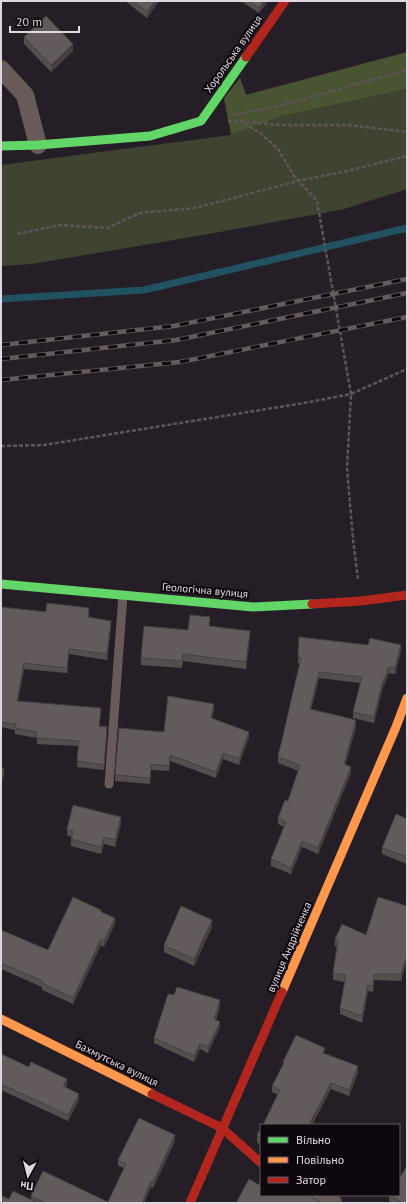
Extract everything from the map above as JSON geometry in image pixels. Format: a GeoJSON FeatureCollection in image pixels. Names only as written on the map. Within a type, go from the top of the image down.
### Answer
{"type":"FeatureCollection","features":[{"type":"Feature","properties":{"kind":"street","name":"Хорольська вулиця"},"geometry":{"type":"LineString","coordinates":[[201,121],[285,1]]}},
{"type":"Feature","properties":{"kind":"street"},"geometry":{"type":"LineString","coordinates":[[1,69],[25,95],[38,145]]}},
{"type":"Feature","properties":{"kind":"street"},"geometry":{"type":"LineString","coordinates":[[1,146],[38,145],[150,136],[201,121]]}},
{"type":"Feature","properties":{"kind":"street","name":"Геологічна вулиця"},"geometry":{"type":"LineString","coordinates":[[1,584],[253,607],[361,600],[407,595]]}},
{"type":"Feature","properties":{"kind":"street","name":"вулиця Андрійченка"},"geometry":{"type":"LineString","coordinates":[[190,1203],[298,957],[407,698]]}},
{"type":"Feature","properties":{"kind":"street","name":"Бахмутська вулиця"},"geometry":{"type":"LineString","coordinates":[[1,1019],[222,1128],[260,1162]]}},
{"type":"Feature","properties":{"kind":"street"},"geometry":{"type":"LineString","coordinates":[[321,1196],[333,1203]]}},
{"type":"Feature","properties":{"kind":"lane"},"geometry":{"type":"LineString","coordinates":[[109,784],[123,595]]}},
{"type":"Feature","properties":{"kind":"path"},"geometry":{"type":"LineString","coordinates":[[201,121],[275,107],[407,70]]}},
{"type":"Feature","properties":{"kind":"path"},"geometry":{"type":"LineString","coordinates":[[201,121],[240,121],[278,126],[350,125],[407,132]]}},
{"type":"Feature","properties":{"kind":"path"},"geometry":{"type":"LineString","coordinates":[[240,121],[260,133],[278,149],[294,176],[317,201],[351,394],[347,468],[353,539],[361,600]]}},
{"type":"Feature","properties":{"kind":"path"},"geometry":{"type":"LineString","coordinates":[[17,234],[60,225],[107,228],[140,214],[195,208],[298,181],[347,171],[407,156]]}},
{"type":"Feature","properties":{"kind":"path"},"geometry":{"type":"LineString","coordinates":[[1,446],[44,445],[304,403],[351,394],[407,370]]}},
{"type":"Feature","properties":{"kind":"green space"},"geometry":{"type":"Polygon","coordinates":[[[407,52],[407,89],[283,116],[231,135],[224,98],[240,78],[246,95],[407,52]]]}},
{"type":"Feature","properties":{"kind":"green space"},"geometry":{"type":"Polygon","coordinates":[[[407,89],[407,189],[344,209],[32,264],[1,266],[1,165],[231,135],[283,116],[407,89]]]}},
{"type":"Feature","properties":{"kind":"building"},"geometry":{"type":"Polygon","coordinates":[[[133,1],[155,1],[147,12],[133,1]]]}},
{"type":"Feature","properties":{"kind":"building"},"geometry":{"type":"Polygon","coordinates":[[[249,1],[264,1],[259,8],[249,1]]]}},
{"type":"Feature","properties":{"kind":"building"},"geometry":{"type":"Polygon","coordinates":[[[46,16],[73,44],[51,65],[24,37],[46,16]]]}},
{"type":"Feature","properties":{"kind":"building"},"geometry":{"type":"Polygon","coordinates":[[[47,603],[89,608],[88,617],[111,621],[107,654],[69,649],[67,668],[24,663],[17,701],[101,708],[99,726],[107,727],[104,765],[77,761],[79,741],[37,738],[37,732],[15,728],[16,724],[1,722],[1,607],[46,612],[47,603]]]}},
{"type":"Feature","properties":{"kind":"building"},"geometry":{"type":"Polygon","coordinates":[[[190,615],[210,617],[209,626],[250,631],[246,662],[183,654],[182,661],[141,658],[144,626],[188,630],[190,615]]]}},
{"type":"Feature","properties":{"kind":"building"},"geometry":{"type":"Polygon","coordinates":[[[299,637],[368,645],[370,638],[401,645],[395,668],[389,667],[382,684],[374,717],[353,712],[362,677],[319,672],[310,709],[356,720],[344,764],[351,767],[318,848],[302,841],[291,868],[271,859],[286,822],[278,818],[285,800],[288,801],[300,765],[278,757],[301,658],[298,657],[299,637]]]}},
{"type":"Feature","properties":{"kind":"building"},"geometry":{"type":"Polygon","coordinates":[[[168,696],[214,704],[211,718],[249,732],[239,759],[223,753],[216,772],[170,755],[169,766],[151,764],[150,778],[115,775],[119,728],[164,732],[168,696]]]}},
{"type":"Feature","properties":{"kind":"building"},"geometry":{"type":"Polygon","coordinates":[[[1,768],[4,769],[1,777],[1,768]]]}},
{"type":"Feature","properties":{"kind":"building"},"geometry":{"type":"Polygon","coordinates":[[[73,805],[121,817],[115,840],[104,837],[101,847],[71,839],[73,831],[67,829],[73,805]]]}},
{"type":"Feature","properties":{"kind":"building"},"geometry":{"type":"Polygon","coordinates":[[[396,814],[407,819],[407,857],[382,848],[396,814]]]}},
{"type":"Feature","properties":{"kind":"building"},"geometry":{"type":"Polygon","coordinates":[[[73,897],[115,918],[104,941],[101,939],[73,998],[42,983],[43,981],[1,963],[1,930],[48,950],[73,897]]]}},
{"type":"Feature","properties":{"kind":"building"},"geometry":{"type":"Polygon","coordinates":[[[378,897],[407,906],[407,955],[401,974],[374,974],[373,986],[368,985],[362,1016],[340,1008],[346,975],[333,973],[338,941],[335,939],[342,924],[366,935],[378,897]]]}},
{"type":"Feature","properties":{"kind":"building"},"geometry":{"type":"Polygon","coordinates":[[[181,906],[212,920],[194,959],[164,945],[181,906]]]}},
{"type":"Feature","properties":{"kind":"building"},"geometry":{"type":"Polygon","coordinates":[[[177,987],[220,1000],[214,1019],[220,1022],[208,1047],[200,1044],[194,1056],[154,1038],[168,994],[174,995],[177,987]]]}},
{"type":"Feature","properties":{"kind":"building"},"geometry":{"type":"Polygon","coordinates":[[[296,1035],[325,1048],[323,1053],[358,1066],[349,1090],[331,1083],[310,1124],[263,1124],[280,1090],[272,1086],[284,1063],[283,1062],[296,1035]]]}},
{"type":"Feature","properties":{"kind":"building"},"geometry":{"type":"Polygon","coordinates":[[[1,1054],[29,1067],[31,1062],[67,1079],[63,1086],[79,1094],[68,1115],[1,1084],[1,1054]]]}},
{"type":"Feature","properties":{"kind":"building"},"geometry":{"type":"Polygon","coordinates":[[[139,1118],[175,1135],[153,1182],[151,1181],[142,1203],[46,1203],[31,1196],[43,1171],[108,1202],[126,1164],[118,1160],[139,1118]]]}},
{"type":"Feature","properties":{"kind":"building"},"geometry":{"type":"Polygon","coordinates":[[[260,1130],[260,1138],[257,1135],[260,1130]]]}},
{"type":"Feature","properties":{"kind":"building"},"geometry":{"type":"Polygon","coordinates":[[[407,1166],[407,1203],[403,1203],[392,1196],[400,1196],[400,1177],[407,1166]]]}},
{"type":"Feature","properties":{"kind":"building"},"geometry":{"type":"Polygon","coordinates":[[[249,1179],[260,1185],[260,1196],[312,1196],[322,1203],[236,1203],[249,1179]]]}},
{"type":"Feature","properties":{"kind":"building"},"geometry":{"type":"Polygon","coordinates":[[[13,1191],[38,1203],[1,1203],[1,1196],[9,1199],[13,1191]]]}},
{"type":"Feature","properties":{"kind":"waterway"},"geometry":{"type":"LineString","coordinates":[[1,299],[144,290],[407,228]]}},
{"type":"Feature","properties":{"kind":"railway"},"geometry":{"type":"LineString","coordinates":[[1,345],[174,326],[407,279]]}},
{"type":"Feature","properties":{"kind":"railway"},"geometry":{"type":"LineString","coordinates":[[1,359],[176,340],[407,293]]}},
{"type":"Feature","properties":{"kind":"railway"},"geometry":{"type":"LineString","coordinates":[[1,380],[180,362],[407,317]]}},
{"type":"Feature","properties":{"kind":"traffic: fast"},"geometry":{"type":"LineString","coordinates":[[1,146],[38,145],[150,136],[201,121],[246,57]]}},
{"type":"Feature","properties":{"kind":"traffic: fast"},"geometry":{"type":"LineString","coordinates":[[1,584],[253,607],[312,604]]}},
{"type":"Feature","properties":{"kind":"traffic: slow"},"geometry":{"type":"LineString","coordinates":[[282,992],[396,727],[407,698]]}},
{"type":"Feature","properties":{"kind":"traffic: slow"},"geometry":{"type":"LineString","coordinates":[[1,1019],[152,1094]]}},
{"type":"Feature","properties":{"kind":"traffic: jam"},"geometry":{"type":"LineString","coordinates":[[246,57],[285,1]]}},
{"type":"Feature","properties":{"kind":"traffic: jam"},"geometry":{"type":"LineString","coordinates":[[312,604],[361,601],[407,595]]}},
{"type":"Feature","properties":{"kind":"traffic: jam"},"geometry":{"type":"LineString","coordinates":[[190,1203],[282,992]]}},
{"type":"Feature","properties":{"kind":"traffic: jam"},"geometry":{"type":"LineString","coordinates":[[152,1094],[222,1128],[260,1162]]}}]}
